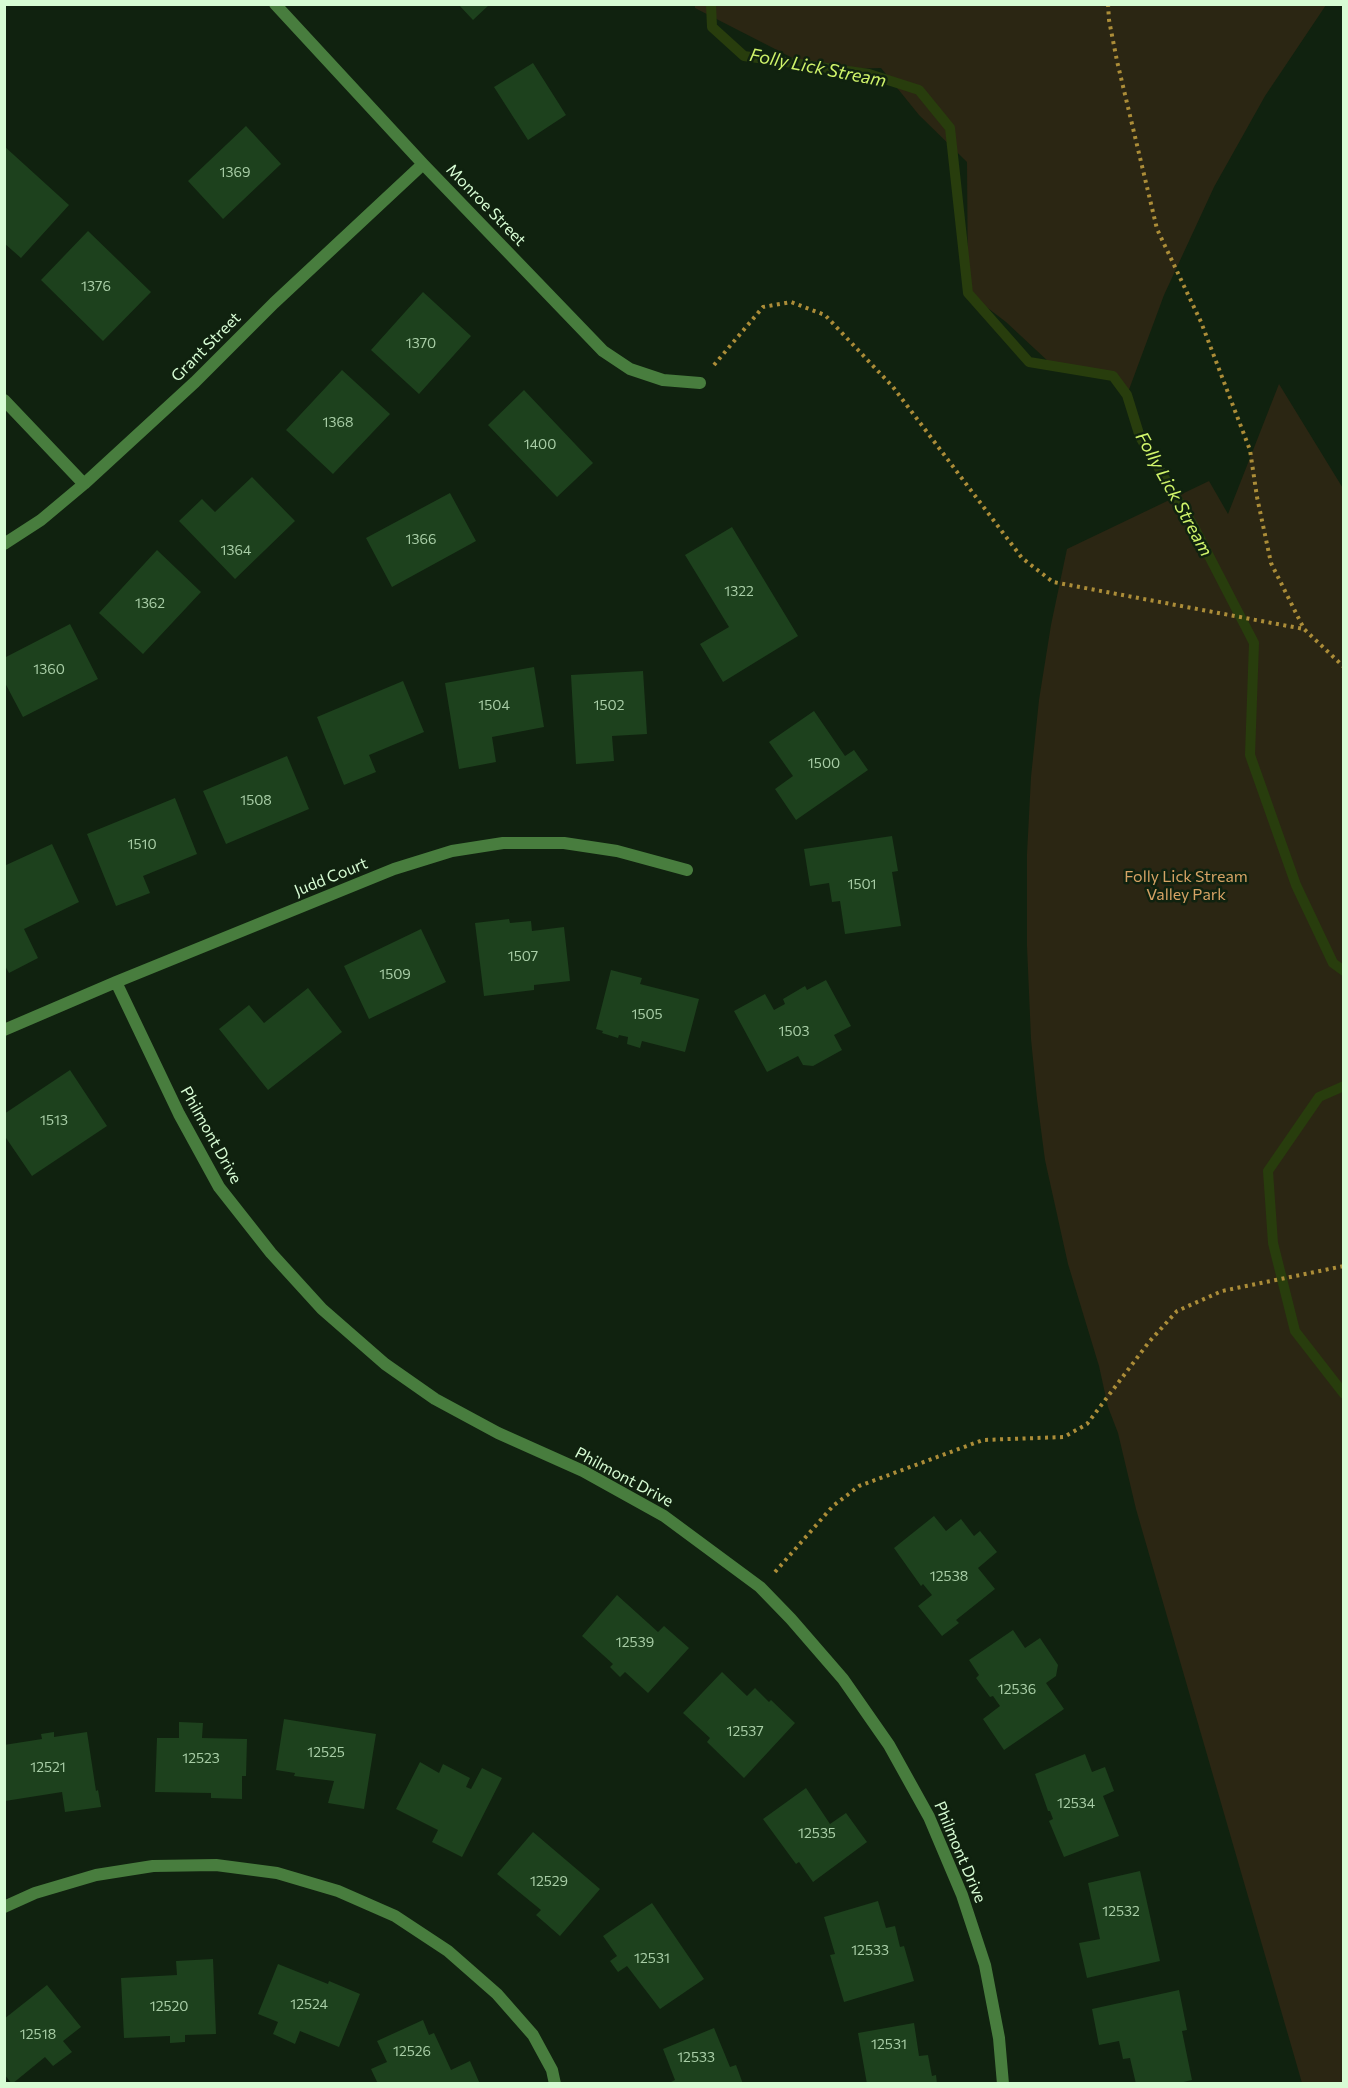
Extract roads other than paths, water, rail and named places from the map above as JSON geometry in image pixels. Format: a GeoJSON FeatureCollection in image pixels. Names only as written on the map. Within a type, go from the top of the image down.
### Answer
{"type":"FeatureCollection","features":[{"type":"Feature","properties":{"kind":"street","name":"Monroe Street"},"geometry":{"type":"LineString","coordinates":[[275,4],[423,164],[603,351],[630,369],[663,380],[700,382]]}},
{"type":"Feature","properties":{"kind":"street","name":"Grant Street"},"geometry":{"type":"LineString","coordinates":[[4,544],[41,520],[84,484],[195,382],[274,303],[423,164]]}},
{"type":"Feature","properties":{"kind":"street"},"geometry":{"type":"LineString","coordinates":[[4,400],[84,484]]}},
{"type":"Feature","properties":{"kind":"street","name":"Judd Court"},"geometry":{"type":"LineString","coordinates":[[4,1030],[394,869],[452,851],[503,843],[564,843],[617,851],[687,870]]}},
{"type":"Feature","properties":{"kind":"street","name":"Philmont Drive"},"geometry":{"type":"LineString","coordinates":[[116,982],[179,1114],[219,1187],[270,1253],[322,1309],[385,1364],[435,1399],[498,1433],[583,1471],[664,1516],[760,1587],[843,1679],[890,1745],[929,1817],[962,1895],[985,1965],[999,2038],[1003,2084]]}},
{"type":"Feature","properties":{"kind":"street"},"geometry":{"type":"LineString","coordinates":[[4,1908],[35,1893],[96,1875],[153,1866],[216,1865],[267,1872],[338,1891],[395,1916],[448,1951],[498,1994],[533,2035],[552,2070],[555,2084]]}},
{"type":"Feature","properties":{"kind":"waterway","name":"Folly Lick Stream"},"geometry":{"type":"LineString","coordinates":[[711,4],[712,27],[744,56],[869,74],[919,90],[950,128],[968,293],[1029,362],[1113,376],[1127,395],[1140,437],[1193,525],[1254,643],[1250,755],[1296,885],[1333,963],[1344,971]]}},
{"type":"Feature","properties":{"kind":"waterway","name":"Folly Lick Stream"},"geometry":{"type":"LineString","coordinates":[[1344,1086],[1319,1097],[1268,1171],[1273,1243],[1295,1331],[1344,1394]]}},
{"type":"Feature","properties":{"kind":"park label","name":"Folly Lick Stream Valley Park"},"geometry":{"type":"Point","coordinates":[1186,886]}}]}
